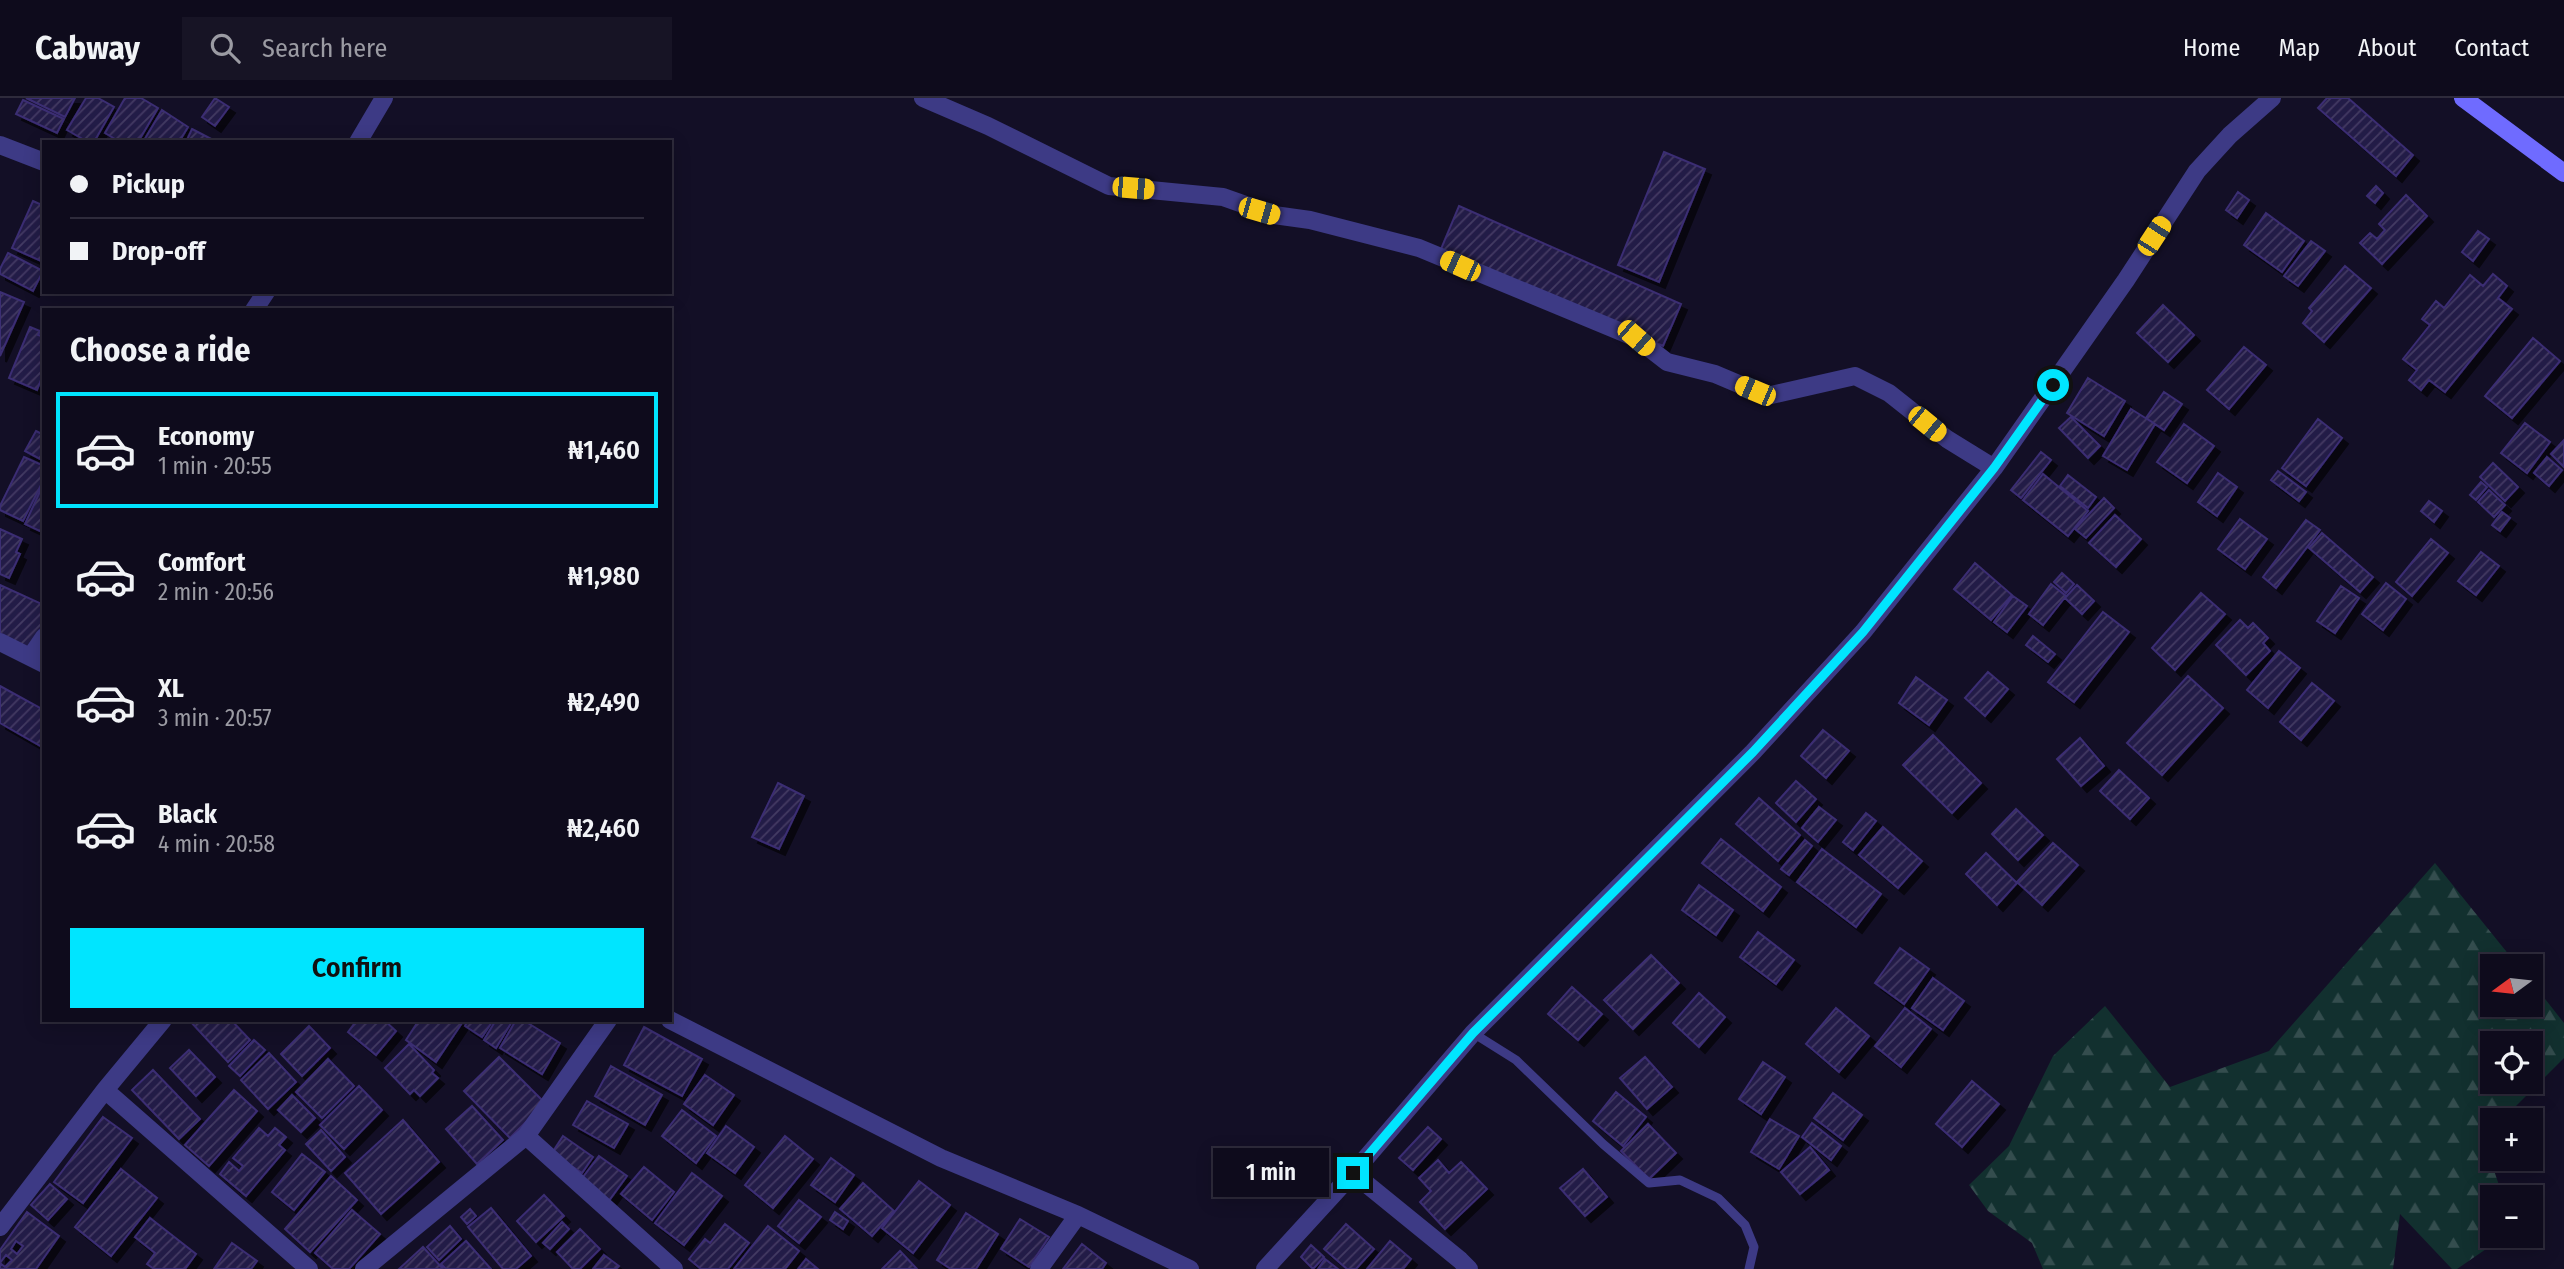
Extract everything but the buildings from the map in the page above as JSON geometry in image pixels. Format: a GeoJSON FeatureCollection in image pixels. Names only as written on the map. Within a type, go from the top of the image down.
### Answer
{"type":"FeatureCollection","features":[{"type":"Feature","properties":{"kind":"main road"},"geometry":{"type":"LineString","coordinates":[[2463,98],[2564,173]]}},
{"type":"Feature","properties":{"kind":"street"},"geometry":{"type":"LineString","coordinates":[[359,140],[384,98]]}},
{"type":"Feature","properties":{"kind":"street"},"geometry":{"type":"LineString","coordinates":[[923,98],[988,126],[1109,186],[1223,197],[1274,215],[1310,219],[1419,248],[1636,338],[1667,362],[1715,374],[1767,396],[1855,376],[1889,393],[1947,439],[1994,468]]}},
{"type":"Feature","properties":{"kind":"street"},"geometry":{"type":"LineString","coordinates":[[1265,1269],[1353,1173],[1473,1033],[1753,752],[1863,632],[1994,468],[2126,280],[2197,171],[2230,135],[2272,98]]}},
{"type":"Feature","properties":{"kind":"street"},"geometry":{"type":"LineString","coordinates":[[0,145],[42,161]]}},
{"type":"Feature","properties":{"kind":"street"},"geometry":{"type":"LineString","coordinates":[[0,642],[38,660]]}},
{"type":"Feature","properties":{"kind":"street"},"geometry":{"type":"LineString","coordinates":[[672,1021],[941,1157],[1078,1215],[1190,1269]]}},
{"type":"Feature","properties":{"kind":"street"},"geometry":{"type":"LineString","coordinates":[[0,1227],[105,1090],[161,1022]]}},
{"type":"Feature","properties":{"kind":"street"},"geometry":{"type":"LineString","coordinates":[[364,1269],[526,1136],[607,1022]]}},
{"type":"Feature","properties":{"kind":"street"},"geometry":{"type":"LineString","coordinates":[[105,1090],[309,1269]]}},
{"type":"Feature","properties":{"kind":"street"},"geometry":{"type":"LineString","coordinates":[[526,1136],[674,1269]]}},
{"type":"Feature","properties":{"kind":"street"},"geometry":{"type":"LineString","coordinates":[[1353,1173],[1469,1269]]}},
{"type":"Feature","properties":{"kind":"street"},"geometry":{"type":"LineString","coordinates":[[1039,1269],[1078,1215]]}},
{"type":"Feature","properties":{"kind":"lane"},"geometry":{"type":"LineString","coordinates":[[1473,1033],[1516,1060],[1603,1144],[1649,1183],[1681,1180],[1718,1198],[1745,1225],[1754,1247],[1749,1269]]}},
{"type":"Feature","properties":{"kind":"green space"},"geometry":{"type":"Polygon","coordinates":[[[2435,863],[2508,954],[2480,954],[2480,1017],[2543,1017],[2543,996],[2564,1023],[2564,1058],[2543,1079],[2543,1031],[2480,1031],[2480,1094],[2528,1094],[2514,1108],[2480,1108],[2480,1171],[2494,1171],[2499,1185],[2480,1185],[2480,1248],[2488,1248],[2457,1269],[2452,1269],[2400,1214],[2393,1269],[2043,1269],[2032,1243],[1988,1211],[1969,1185],[2009,1146],[2053,1056],[2105,1006],[2170,1087],[2269,1051],[2435,863]]]}},
{"type":"Feature","properties":{"kind":"route"},"geometry":{"type":"LineString","coordinates":[[1353,1173],[1473,1033],[1753,752],[1863,632],[1994,468],[2053,385]]}}]}
